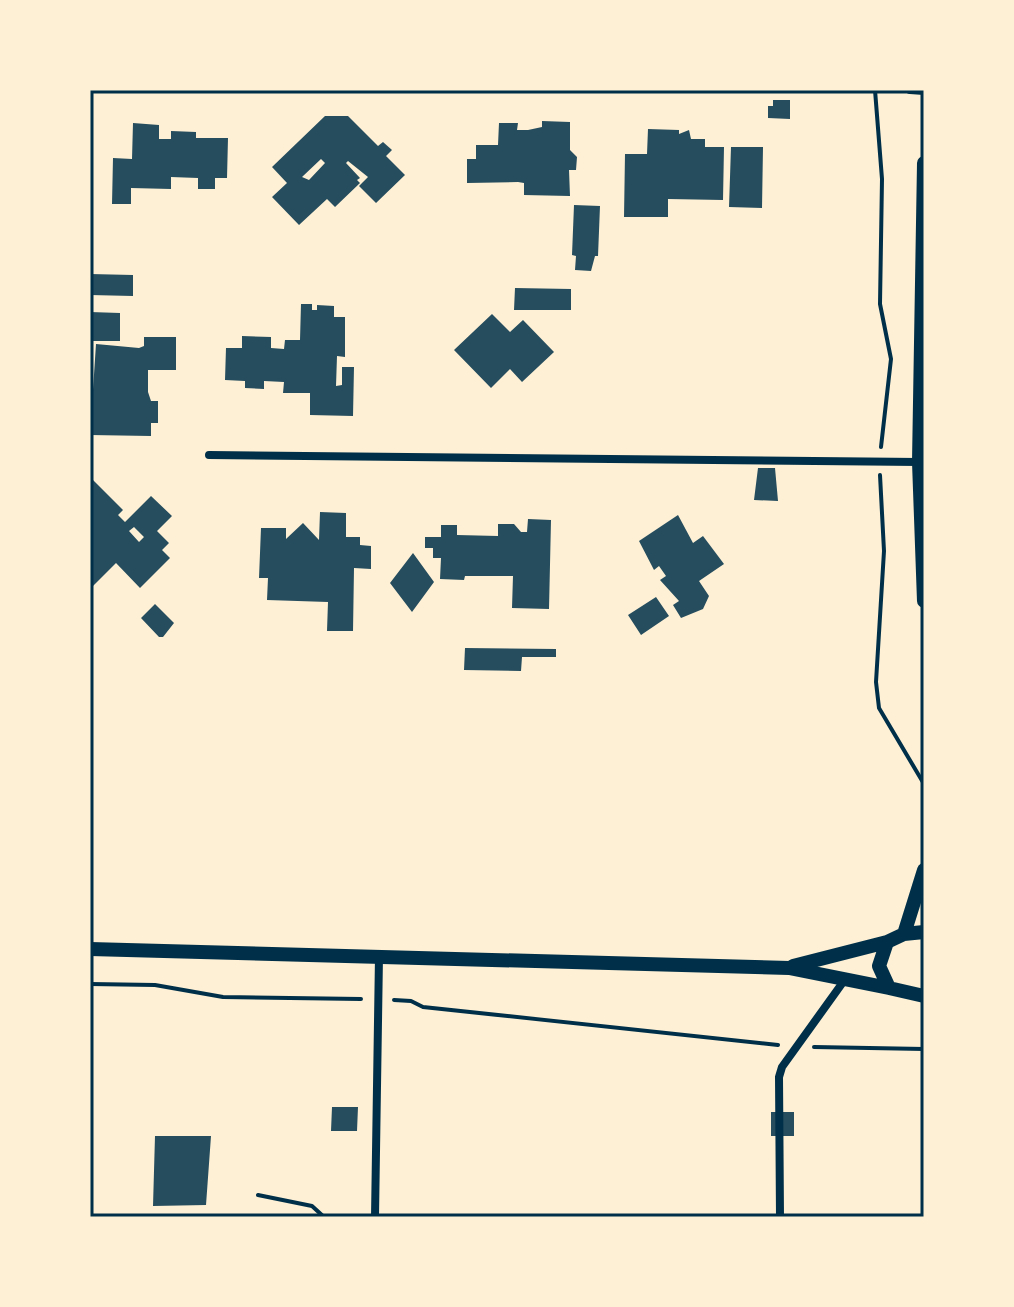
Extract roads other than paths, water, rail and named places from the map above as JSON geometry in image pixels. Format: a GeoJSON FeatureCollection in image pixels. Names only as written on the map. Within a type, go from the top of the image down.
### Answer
{"type":"FeatureCollection","features":[{"type":"Feature","properties":{"kind":"street"},"geometry":{"type":"LineString","coordinates":[[910,90],[924,91]]}},
{"type":"Feature","properties":{"kind":"street"},"geometry":{"type":"LineString","coordinates":[[924,163],[919,462],[924,601]]}},
{"type":"Feature","properties":{"kind":"street"},"geometry":{"type":"LineString","coordinates":[[209,455],[919,462]]}},
{"type":"Feature","properties":{"kind":"street"},"geometry":{"type":"LineString","coordinates":[[904,934],[924,870]]}},
{"type":"Feature","properties":{"kind":"street"},"geometry":{"type":"LineString","coordinates":[[789,968],[887,942],[904,934],[924,932]]}},
{"type":"Feature","properties":{"kind":"street"},"geometry":{"type":"LineString","coordinates":[[887,942],[879,966],[889,988]]}},
{"type":"Feature","properties":{"kind":"street"},"geometry":{"type":"LineString","coordinates":[[90,949],[789,968],[924,996]]}},
{"type":"Feature","properties":{"kind":"street"},"geometry":{"type":"LineString","coordinates":[[375,1217],[379,955]]}},
{"type":"Feature","properties":{"kind":"street"},"geometry":{"type":"LineString","coordinates":[[780,1217],[779,1077],[782,1067],[847,978]]}}]}
